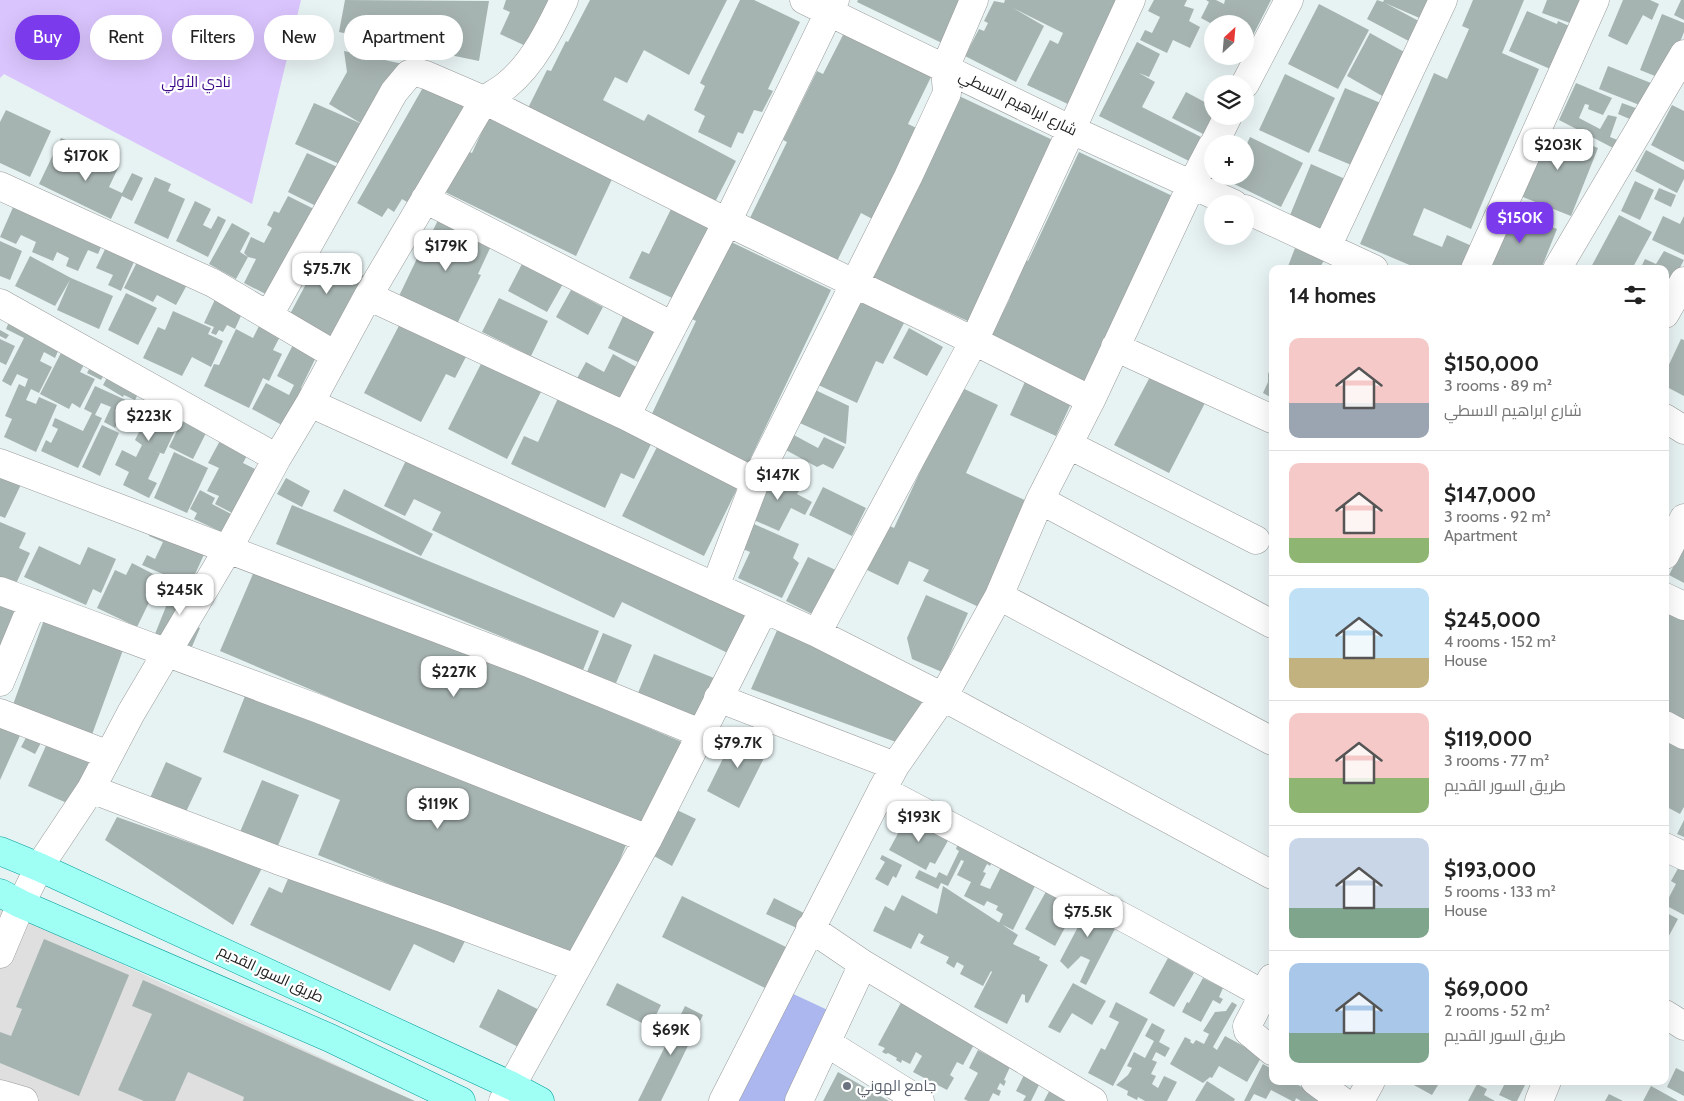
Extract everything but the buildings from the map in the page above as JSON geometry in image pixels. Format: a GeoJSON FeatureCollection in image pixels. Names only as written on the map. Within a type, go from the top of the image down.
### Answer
{"type":"FeatureCollection","features":[{"type":"Feature","properties":{"kind":"main road","name":"طريق السور القديم"},"geometry":{"type":"LineString","coordinates":[[0,851],[39,867],[507,1094],[540,1101]]}},
{"type":"Feature","properties":{"kind":"main road"},"geometry":{"type":"LineString","coordinates":[[10,898],[330,1038],[461,1101]]}},
{"type":"Feature","properties":{"kind":"street"},"geometry":{"type":"LineString","coordinates":[[0,954],[10,898],[39,867],[90,789],[131,713],[228,549],[368,296],[484,100],[508,85],[526,64],[550,30],[564,0]]}},
{"type":"Feature","properties":{"kind":"street","name":"شارع ابراهيم الاسطي"},"geometry":{"type":"LineString","coordinates":[[804,0],[832,6],[945,68],[1072,130],[1215,195]]}},
{"type":"Feature","properties":{"kind":"street"},"geometry":{"type":"LineString","coordinates":[[715,586],[754,482],[908,177],[947,94],[945,68],[974,0]]}},
{"type":"Feature","properties":{"kind":"street"},"geometry":{"type":"LineString","coordinates":[[817,632],[974,341],[1131,0]]}},
{"type":"Feature","properties":{"kind":"street"},"geometry":{"type":"LineString","coordinates":[[1250,75],[1289,0]]}},
{"type":"Feature","properties":{"kind":"street"},"geometry":{"type":"LineString","coordinates":[[1327,247],[1443,0]]}},
{"type":"Feature","properties":{"kind":"street"},"geometry":{"type":"LineString","coordinates":[[1476,265],[1596,0]]}},
{"type":"Feature","properties":{"kind":"street"},"geometry":{"type":"LineString","coordinates":[[626,416],[727,222],[832,6]]}},
{"type":"Feature","properties":{"kind":"street"},"geometry":{"type":"LineString","coordinates":[[1559,265],[1684,54]]}},
{"type":"Feature","properties":{"kind":"street"},"geometry":{"type":"LineString","coordinates":[[269,315],[394,92],[409,74],[415,72],[484,100],[727,222],[854,282],[1091,400]]}},
{"type":"Feature","properties":{"kind":"street"},"geometry":{"type":"LineString","coordinates":[[722,1101],[895,766],[943,696],[999,596],[1040,500],[1091,400],[1204,162]]}},
{"type":"Feature","properties":{"kind":"street"},"geometry":{"type":"LineString","coordinates":[[0,186],[213,283],[335,355]]}},
{"type":"Feature","properties":{"kind":"street"},"geometry":{"type":"LineString","coordinates":[[425,199],[673,326]]}},
{"type":"Feature","properties":{"kind":"street"},"geometry":{"type":"LineString","coordinates":[[1254,213],[1365,265]]}},
{"type":"Feature","properties":{"kind":"street"},"geometry":{"type":"LineString","coordinates":[[1669,307],[1684,281]]}},
{"type":"Feature","properties":{"kind":"street"},"geometry":{"type":"LineString","coordinates":[[368,296],[626,416],[754,482]]}},
{"type":"Feature","properties":{"kind":"street"},"geometry":{"type":"LineString","coordinates":[[0,303],[277,458]]}},
{"type":"Feature","properties":{"kind":"street"},"geometry":{"type":"LineString","coordinates":[[1115,347],[1269,418]]}},
{"type":"Feature","properties":{"kind":"street"},"geometry":{"type":"LineString","coordinates":[[310,403],[817,632],[943,696],[1269,873]]}},
{"type":"Feature","properties":{"kind":"street"},"geometry":{"type":"LineString","coordinates":[[1669,421],[1684,430]]}},
{"type":"Feature","properties":{"kind":"street"},"geometry":{"type":"LineString","coordinates":[[1069,445],[1256,540]]}},
{"type":"Feature","properties":{"kind":"street"},"geometry":{"type":"LineString","coordinates":[[0,463],[531,664],[700,733]]}},
{"type":"Feature","properties":{"kind":"street"},"geometry":{"type":"LineString","coordinates":[[1040,500],[1269,622]]}},
{"type":"Feature","properties":{"kind":"street"},"geometry":{"type":"LineString","coordinates":[[1669,514],[1684,518],[1669,547]]}},
{"type":"Feature","properties":{"kind":"street"},"geometry":{"type":"LineString","coordinates":[[0,591],[319,709],[648,839]]}},
{"type":"Feature","properties":{"kind":"street"},"geometry":{"type":"LineString","coordinates":[[999,596],[1269,739]]}},
{"type":"Feature","properties":{"kind":"street"},"geometry":{"type":"LineString","coordinates":[[1669,598],[1684,606]]}},
{"type":"Feature","properties":{"kind":"street"},"geometry":{"type":"LineString","coordinates":[[0,682],[33,603]]}},
{"type":"Feature","properties":{"kind":"street"},"geometry":{"type":"LineString","coordinates":[[507,1094],[648,839],[764,609]]}},
{"type":"Feature","properties":{"kind":"street"},"geometry":{"type":"LineString","coordinates":[[718,698],[895,766]]}},
{"type":"Feature","properties":{"kind":"street"},"geometry":{"type":"LineString","coordinates":[[0,713],[109,755]]}},
{"type":"Feature","properties":{"kind":"street"},"geometry":{"type":"LineString","coordinates":[[1669,727],[1684,734]]}},
{"type":"Feature","properties":{"kind":"street"},"geometry":{"type":"LineString","coordinates":[[90,789],[277,860],[442,918],[576,968]]}},
{"type":"Feature","properties":{"kind":"street"},"geometry":{"type":"LineString","coordinates":[[882,790],[1134,922],[1268,986],[1249,1020],[1248,1031],[1269,1048]]}},
{"type":"Feature","properties":{"kind":"street"},"geometry":{"type":"LineString","coordinates":[[810,928],[863,964],[1093,1101]]}},
{"type":"Feature","properties":{"kind":"street"},"geometry":{"type":"LineString","coordinates":[[799,1101],[863,964]]}},
{"type":"Feature","properties":{"kind":"street"},"geometry":{"type":"LineString","coordinates":[[1669,1017],[1684,1026]]}},
{"type":"Feature","properties":{"kind":"street"},"geometry":{"type":"LineString","coordinates":[[827,1043],[920,1101]]}},
{"type":"Feature","properties":{"kind":"street"},"geometry":{"type":"LineString","coordinates":[[1320,1085],[1342,1101]]}},
{"type":"Feature","properties":{"kind":"street"},"geometry":{"type":"LineString","coordinates":[[1360,1101],[1369,1085]]}},
{"type":"Feature","properties":{"kind":"street"},"geometry":{"type":"LineString","coordinates":[[1539,1101],[1545,1085]]}},
{"type":"Feature","properties":{"kind":"street"},"geometry":{"type":"LineString","coordinates":[[0,1094],[24,1101]]}},
{"type":"Feature","properties":{"kind":"shaded area"},"geometry":{"type":"Polygon","coordinates":[[[0,907],[414,1101],[0,1101],[0,907]]]}},
{"type":"Feature","properties":{"kind":"shaded area"},"geometry":{"type":"Polygon","coordinates":[[[789,992],[834,1013],[791,1101],[737,1101],[789,992]]]}},
{"type":"Feature","properties":{"kind":"green space","name":"نادي الأولي"},"geometry":{"type":"Polygon","coordinates":[[[0,0],[301,0],[297,15],[264,15],[264,60],[287,60],[252,204],[4,74],[0,78],[0,0]]]}},
{"type":"Feature","properties":{"kind":"place","name":"جامع الهوني"},"geometry":{"type":"Point","coordinates":[847,1086]}}]}
